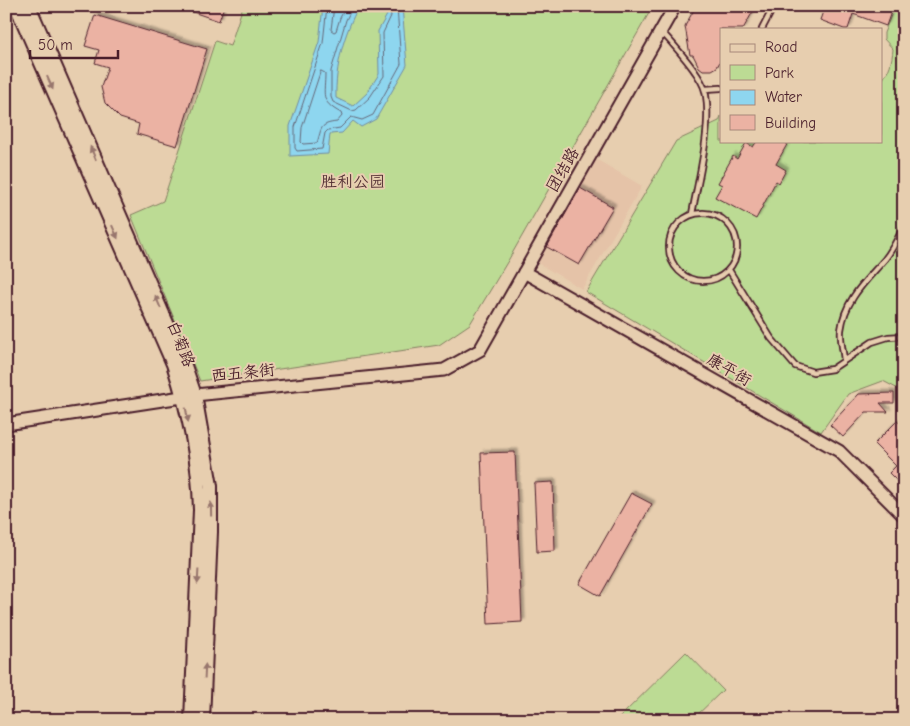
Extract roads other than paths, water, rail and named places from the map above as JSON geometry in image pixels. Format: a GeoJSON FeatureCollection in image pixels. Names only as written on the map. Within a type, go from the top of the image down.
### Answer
{"type":"FeatureCollection","features":[{"type":"Feature","properties":{"kind":"main road","name":"白菊路"},"geometry":{"type":"LineString","coordinates":[[16,6],[173,364],[189,396],[209,472],[212,502],[203,720]]}},
{"type":"Feature","properties":{"kind":"main road","name":"白菊路"},"geometry":{"type":"LineString","coordinates":[[29,6],[183,360],[189,396],[200,510],[191,720]]}},
{"type":"Feature","properties":{"kind":"street","name":"团结路"},"geometry":{"type":"LineString","coordinates":[[480,350],[675,6]]}},
{"type":"Feature","properties":{"kind":"street","name":"康平街"},"geometry":{"type":"LineString","coordinates":[[524,272],[839,452],[904,516]]}},
{"type":"Feature","properties":{"kind":"street","name":"西五条街"},"geometry":{"type":"LineString","coordinates":[[6,424],[189,396],[444,370],[480,350]]}},
{"type":"Feature","properties":{"kind":"lane"},"geometry":{"type":"LineString","coordinates":[[763,28],[774,6]]}},
{"type":"Feature","properties":{"kind":"lane"},"geometry":{"type":"LineString","coordinates":[[661,31],[684,56],[705,89],[707,106],[706,135],[692,214]]}},
{"type":"Feature","properties":{"kind":"lane"},"geometry":{"type":"LineString","coordinates":[[705,89],[720,88]]}},
{"type":"Feature","properties":{"kind":"lane"},"geometry":{"type":"LineString","coordinates":[[704,212],[716,215],[727,222],[734,232],[738,243],[737,255],[729,270],[716,279],[704,282],[693,280],[678,270],[670,255],[670,239],[674,228],[692,214],[704,212]]}},
{"type":"Feature","properties":{"kind":"lane"},"geometry":{"type":"LineString","coordinates":[[844,360],[841,331],[847,309],[857,290],[896,244],[904,226]]}},
{"type":"Feature","properties":{"kind":"lane"},"geometry":{"type":"LineString","coordinates":[[729,270],[771,338],[796,366],[813,372],[832,369],[872,342],[888,337],[904,336]]}},
{"type":"Feature","properties":{"kind":"water"},"geometry":{"type":"Polygon","coordinates":[[[323,6],[359,6],[349,27],[339,62],[336,98],[353,106],[367,93],[379,74],[378,31],[387,15],[371,6],[402,6],[407,65],[376,119],[361,127],[353,121],[342,133],[330,134],[328,154],[290,156],[290,126],[319,42],[323,6]]]}},
{"type":"Feature","properties":{"kind":"park label","name":"胜利公园"},"geometry":{"type":"Point","coordinates":[353,182]}}]}
